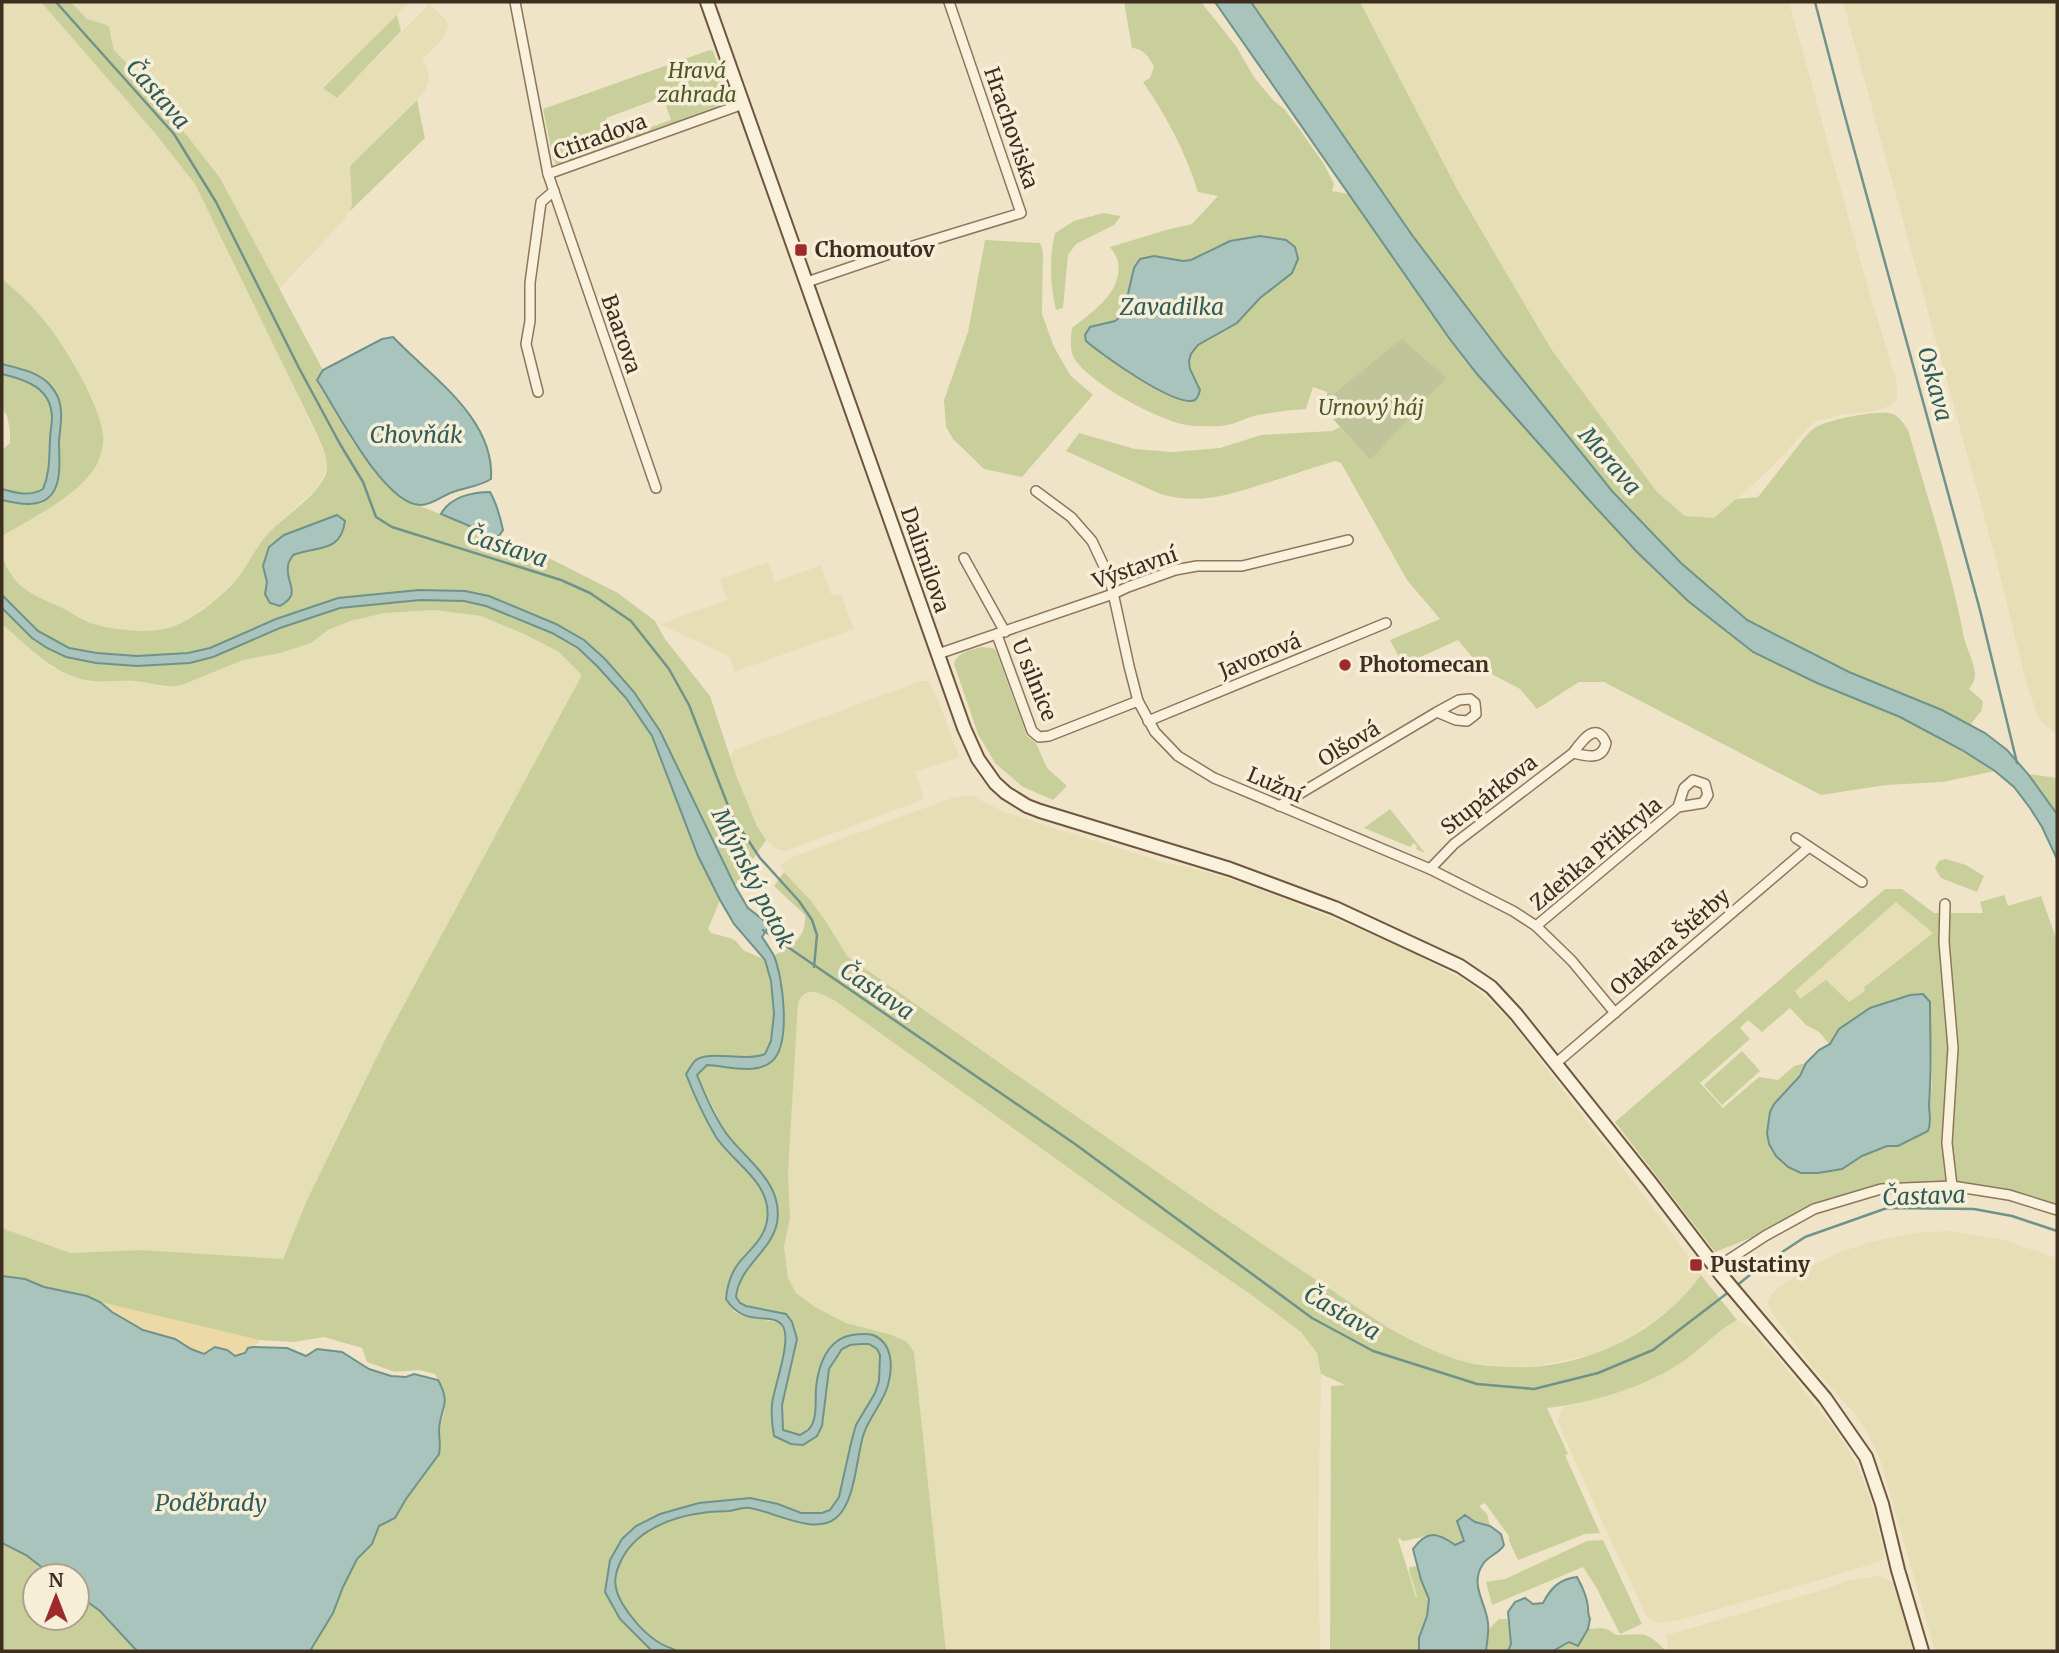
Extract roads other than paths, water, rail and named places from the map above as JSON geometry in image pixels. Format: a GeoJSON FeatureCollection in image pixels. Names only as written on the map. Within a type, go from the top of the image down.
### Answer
{"type":"FeatureCollection","features":[{"type":"Feature","properties":{"kind":"main road","name":"Dalimilova"},"geometry":{"type":"LineString","coordinates":[[707,2],[938,654],[978,759],[1000,788],[1018,801],[1040,811],[1230,869],[1335,908],[1472,973],[1491,987],[1506,1002],[1719,1272],[1825,1398],[1866,1457],[1882,1504],[1922,1651]]}},
{"type":"Feature","properties":{"kind":"street","name":"Baarova"},"geometry":{"type":"LineString","coordinates":[[515,2],[548,174],[656,488]]}},
{"type":"Feature","properties":{"kind":"street","name":"Hrachoviska"},"geometry":{"type":"LineString","coordinates":[[807,282],[1021,213],[949,2]]}},
{"type":"Feature","properties":{"kind":"street","name":"Ctiradova"},"geometry":{"type":"LineString","coordinates":[[548,174],[743,104]]}},
{"type":"Feature","properties":{"kind":"street"},"geometry":{"type":"LineString","coordinates":[[538,392],[526,344],[530,321],[530,283],[541,202],[554,191]]}},
{"type":"Feature","properties":{"kind":"street","name":"Lužní"},"geometry":{"type":"LineString","coordinates":[[1036,491],[1071,517],[1092,541],[1107,572],[1138,701],[1155,732],[1178,756],[1214,778],[1430,869],[1486,896],[1536,926],[1572,961],[1615,1013]]}},
{"type":"Feature","properties":{"kind":"street","name":"Výstavní"},"geometry":{"type":"LineString","coordinates":[[938,654],[1175,570],[1197,566],[1242,566],[1348,540]]}},
{"type":"Feature","properties":{"kind":"street","name":"U silnice"},"geometry":{"type":"LineString","coordinates":[[964,558],[1001,633],[1032,731],[1039,737],[1049,736],[1138,701]]}},
{"type":"Feature","properties":{"kind":"street","name":"Javorová"},"geometry":{"type":"LineString","coordinates":[[1148,721],[1386,623]]}},
{"type":"Feature","properties":{"kind":"street","name":"Olšová"},"geometry":{"type":"LineString","coordinates":[[1279,806],[1437,712]]}},
{"type":"Feature","properties":{"kind":"street","name":"Stupárkova"},"geometry":{"type":"LineString","coordinates":[[1430,869],[1454,844],[1573,752]]}},
{"type":"Feature","properties":{"kind":"street","name":"Zdeňka Přikryla"},"geometry":{"type":"LineString","coordinates":[[1536,926],[1678,807]]}},
{"type":"Feature","properties":{"kind":"street"},"geometry":{"type":"LineString","coordinates":[[1796,838],[1862,883]]}},
{"type":"Feature","properties":{"kind":"street","name":"Otakara Štěrby"},"geometry":{"type":"LineString","coordinates":[[1555,1064],[1809,846]]}},
{"type":"Feature","properties":{"kind":"street"},"geometry":{"type":"LineString","coordinates":[[1945,904],[1944,942],[1953,1048],[1947,1143],[1952,1186]]}},
{"type":"Feature","properties":{"kind":"street"},"geometry":{"type":"LineString","coordinates":[[1719,1272],[1765,1236],[1814,1209],[1881,1189],[1952,1186],[2009,1195],[2057,1210]]}},
{"type":"Feature","properties":{"kind":"water"},"geometry":{"type":"Polygon","coordinates":[[[1215,2],[1251,2],[1412,235],[1506,359],[1612,491],[1681,563],[1747,620],[1849,672],[1942,710],[1985,733],[2007,750],[2057,814],[2057,859],[2030,808],[2014,787],[1995,771],[1900,717],[1817,683],[1753,652],[1688,601],[1637,552],[1477,374],[1449,338],[1215,2]]]}},
{"type":"Feature","properties":{"kind":"water","name":"Zavadilka"},"geometry":{"type":"Polygon","coordinates":[[[1260,236],[1286,240],[1295,247],[1298,259],[1292,273],[1260,298],[1237,323],[1198,345],[1191,354],[1190,369],[1200,390],[1195,400],[1186,401],[1157,389],[1122,368],[1086,341],[1085,335],[1090,327],[1115,321],[1121,316],[1134,268],[1140,259],[1154,256],[1191,260],[1230,241],[1260,236]]]}},
{"type":"Feature","properties":{"kind":"water","name":"Chovňák"},"geometry":{"type":"Polygon","coordinates":[[[393,337],[441,383],[472,418],[483,437],[489,457],[491,479],[421,505],[407,501],[392,490],[362,453],[317,380],[323,370],[382,339],[393,337]]]}},
{"type":"Feature","properties":{"kind":"water"},"geometry":{"type":"Polygon","coordinates":[[[2,364],[40,377],[52,387],[59,401],[61,418],[58,479],[53,493],[38,503],[2,500],[2,489],[28,494],[43,489],[49,465],[51,407],[36,387],[2,374],[2,364]]]}},
{"type":"Feature","properties":{"kind":"water"},"geometry":{"type":"Polygon","coordinates":[[[490,492],[503,530],[499,536],[441,514],[450,503],[462,497],[490,492]]]}},
{"type":"Feature","properties":{"kind":"water"},"geometry":{"type":"Polygon","coordinates":[[[337,515],[345,521],[339,539],[326,547],[293,555],[288,566],[291,597],[280,606],[270,603],[265,594],[267,582],[263,566],[269,547],[284,535],[337,515]]]}},
{"type":"Feature","properties":{"kind":"water"},"geometry":{"type":"Polygon","coordinates":[[[419,590],[465,591],[489,596],[556,624],[584,640],[634,692],[660,731],[735,886],[748,908],[770,925],[762,937],[774,956],[783,995],[782,1042],[778,1054],[771,1062],[749,1069],[707,1065],[697,1075],[722,1126],[762,1173],[775,1196],[778,1209],[774,1233],[743,1276],[736,1297],[746,1306],[786,1314],[792,1322],[797,1339],[782,1405],[783,1430],[800,1435],[809,1430],[815,1415],[819,1371],[825,1355],[836,1342],[852,1335],[873,1335],[880,1339],[890,1356],[888,1385],[864,1433],[848,1501],[836,1518],[827,1523],[805,1524],[749,1508],[705,1512],[665,1522],[643,1535],[626,1552],[615,1579],[619,1598],[633,1619],[648,1634],[677,1651],[651,1650],[620,1619],[605,1592],[610,1560],[622,1539],[636,1526],[660,1514],[699,1503],[750,1498],[778,1504],[801,1513],[822,1513],[830,1510],[839,1497],[856,1425],[879,1381],[880,1355],[877,1349],[869,1344],[850,1345],[842,1349],[829,1369],[822,1426],[817,1436],[803,1445],[791,1444],[774,1436],[772,1404],[784,1351],[785,1332],[777,1321],[741,1314],[726,1299],[733,1272],[763,1233],[767,1208],[758,1185],[716,1137],[686,1074],[695,1061],[702,1057],[748,1057],[765,1054],[771,1041],[774,1014],[771,981],[765,960],[734,924],[698,856],[652,736],[626,698],[578,648],[552,633],[486,606],[464,601],[420,600],[340,608],[280,628],[213,657],[190,663],[137,666],[96,663],[66,657],[32,638],[2,608],[2,595],[38,631],[69,648],[137,656],[188,653],[210,648],[276,619],[338,598],[419,590]]]}},
{"type":"Feature","properties":{"kind":"water"},"geometry":{"type":"Polygon","coordinates":[[[1923,994],[1930,1002],[1928,1131],[1898,1146],[1887,1146],[1862,1156],[1842,1169],[1801,1173],[1788,1167],[1776,1156],[1769,1144],[1767,1133],[1774,1104],[1800,1076],[1806,1063],[1819,1050],[1830,1044],[1839,1029],[1870,1008],[1910,995],[1923,994]]]}},
{"type":"Feature","properties":{"kind":"water","name":"Poděbrady"},"geometry":{"type":"Polygon","coordinates":[[[2,1276],[25,1279],[44,1287],[87,1296],[143,1330],[175,1339],[204,1354],[215,1347],[227,1350],[235,1356],[253,1347],[287,1348],[306,1356],[317,1349],[342,1352],[369,1369],[391,1376],[406,1377],[414,1374],[438,1380],[442,1388],[445,1401],[439,1430],[439,1454],[395,1518],[379,1526],[372,1544],[357,1559],[333,1613],[310,1651],[137,1651],[91,1604],[91,1562],[35,1562],[2,1543],[2,1276]]]}},
{"type":"Feature","properties":{"kind":"water"},"geometry":{"type":"Polygon","coordinates":[[[1465,1515],[1501,1534],[1504,1545],[1483,1564],[1479,1572],[1478,1586],[1488,1623],[1486,1651],[1419,1651],[1419,1638],[1427,1616],[1429,1599],[1413,1549],[1423,1539],[1432,1535],[1443,1537],[1455,1545],[1464,1541],[1457,1521],[1465,1515]]]}},
{"type":"Feature","properties":{"kind":"water"},"geometry":{"type":"Polygon","coordinates":[[[1577,1577],[1585,1595],[1590,1619],[1588,1629],[1578,1646],[1569,1642],[1553,1651],[1508,1651],[1511,1644],[1508,1612],[1515,1602],[1525,1598],[1533,1604],[1543,1603],[1556,1585],[1577,1577]]]}},
{"type":"Feature","properties":{"kind":"waterway","name":"Častava"},"geometry":{"type":"LineString","coordinates":[[56,2],[174,134],[216,202],[299,368],[363,482],[376,517],[392,527],[561,580],[590,593],[631,621],[669,669],[689,705],[732,816],[760,858],[799,901],[812,920],[817,935],[814,967]]}},
{"type":"Feature","properties":{"kind":"waterway","name":"Oskava"},"geometry":{"type":"LineString","coordinates":[[1815,2],[1980,610],[2017,763]]}},
{"type":"Feature","properties":{"kind":"waterway","name":"Častava"},"geometry":{"type":"LineString","coordinates":[[763,930],[1075,1144],[1312,1318],[1373,1351],[1477,1384],[1534,1389],[1598,1373],[1653,1350],[1730,1291]]}},
{"type":"Feature","properties":{"kind":"waterway","name":"Častava"},"geometry":{"type":"LineString","coordinates":[[1735,1287],[1805,1237],[1887,1208],[1974,1209],[2012,1216],[2057,1231]]}},
{"type":"Feature","properties":{"kind":"place","name":"Chomoutov"},"geometry":{"type":"Point","coordinates":[801,250]}},
{"type":"Feature","properties":{"kind":"place","name":"Photomecan"},"geometry":{"type":"Point","coordinates":[1345,665]}},
{"type":"Feature","properties":{"kind":"place","name":"Pustatiny"},"geometry":{"type":"Point","coordinates":[1696,1265]}},
{"type":"Feature","properties":{"kind":"park label","name":"Hravá zahrada"},"geometry":{"type":"Point","coordinates":[697,83]}},
{"type":"Feature","properties":{"kind":"park label","name":"Urnový háj"},"geometry":{"type":"Point","coordinates":[1371,408]}},
{"type":"Feature","properties":{"kind":"water label","name":"Morava"},"geometry":{"type":"Point","coordinates":[1610,461]}},
{"type":"Feature","properties":{"kind":"water label","name":"Mlýnský potok"},"geometry":{"type":"Point","coordinates":[753,878]}}]}
